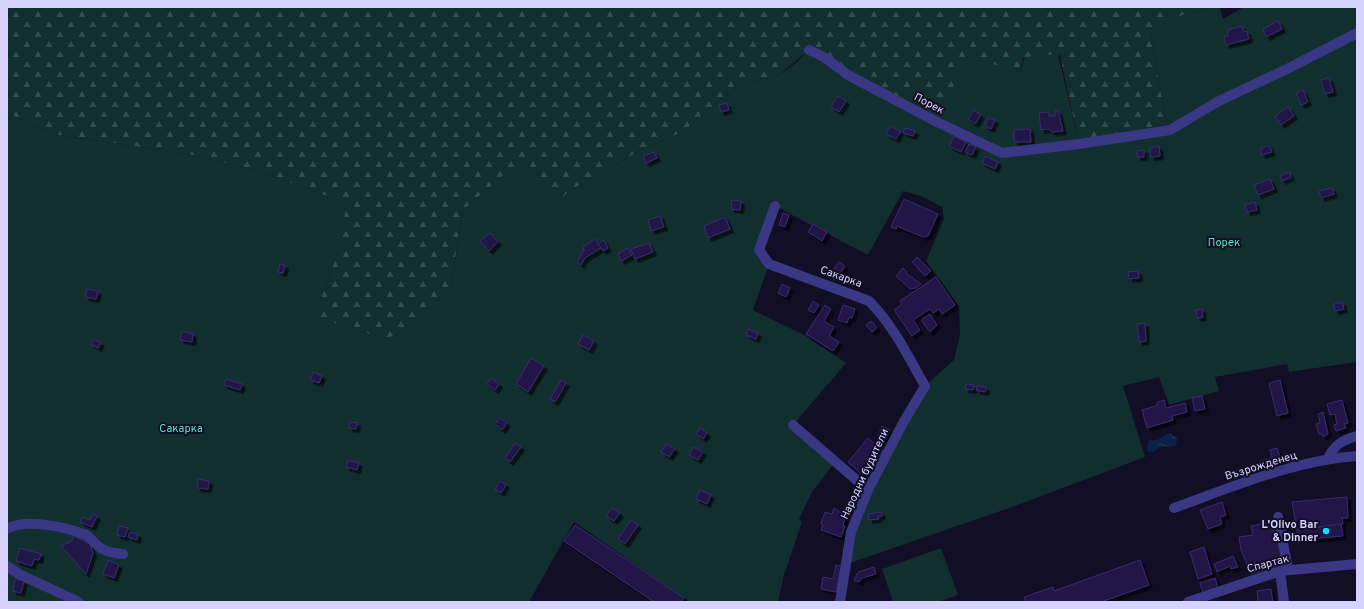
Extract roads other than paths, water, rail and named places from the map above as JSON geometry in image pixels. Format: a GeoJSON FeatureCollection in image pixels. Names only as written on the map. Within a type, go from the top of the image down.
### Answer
{"type":"FeatureCollection","features":[{"type":"Feature","properties":{"kind":"street","name":"Порек"},"geometry":{"type":"LineString","coordinates":[[809,50],[824,57],[848,75],[928,118],[1002,153],[1079,144],[1170,130],[1219,101],[1289,68],[1357,33]]}},
{"type":"Feature","properties":{"kind":"street","name":"Сакарка"},"geometry":{"type":"LineString","coordinates":[[775,206],[759,250],[769,264],[869,301],[893,330],[925,386]]}},
{"type":"Feature","properties":{"kind":"street","name":"Народни будители"},"geometry":{"type":"LineString","coordinates":[[840,602],[851,532],[868,490],[903,423],[925,386]]}},
{"type":"Feature","properties":{"kind":"street"},"geometry":{"type":"LineString","coordinates":[[793,425],[868,490]]}},
{"type":"Feature","properties":{"kind":"street"},"geometry":{"type":"LineString","coordinates":[[1328,458],[1332,449],[1342,440],[1357,436]]}},
{"type":"Feature","properties":{"kind":"street","name":"Възрожденец"},"geometry":{"type":"LineString","coordinates":[[1174,508],[1243,483],[1328,458],[1357,456]]}},
{"type":"Feature","properties":{"kind":"street"},"geometry":{"type":"LineString","coordinates":[[1278,518],[1284,570],[1284,602]]}},
{"type":"Feature","properties":{"kind":"street"},"geometry":{"type":"LineString","coordinates":[[7,529],[19,524],[39,524],[54,527],[88,535],[98,546],[109,552],[123,554]]}},
{"type":"Feature","properties":{"kind":"street","name":"Спартак"},"geometry":{"type":"LineString","coordinates":[[1188,602],[1284,570],[1357,564]]}},
{"type":"Feature","properties":{"kind":"street"},"geometry":{"type":"LineString","coordinates":[[7,566],[19,574],[79,602]]}},
{"type":"Feature","properties":{"kind":"water"},"geometry":{"type":"Polygon","coordinates":[[[1171,433],[1177,439],[1176,445],[1161,447],[1153,452],[1148,451],[1147,448],[1149,440],[1159,439],[1171,433]]]}},
{"type":"Feature","properties":{"kind":"place","name":"L'Olivo Bar & Dinner"},"geometry":{"type":"Point","coordinates":[1326,531]}}]}
